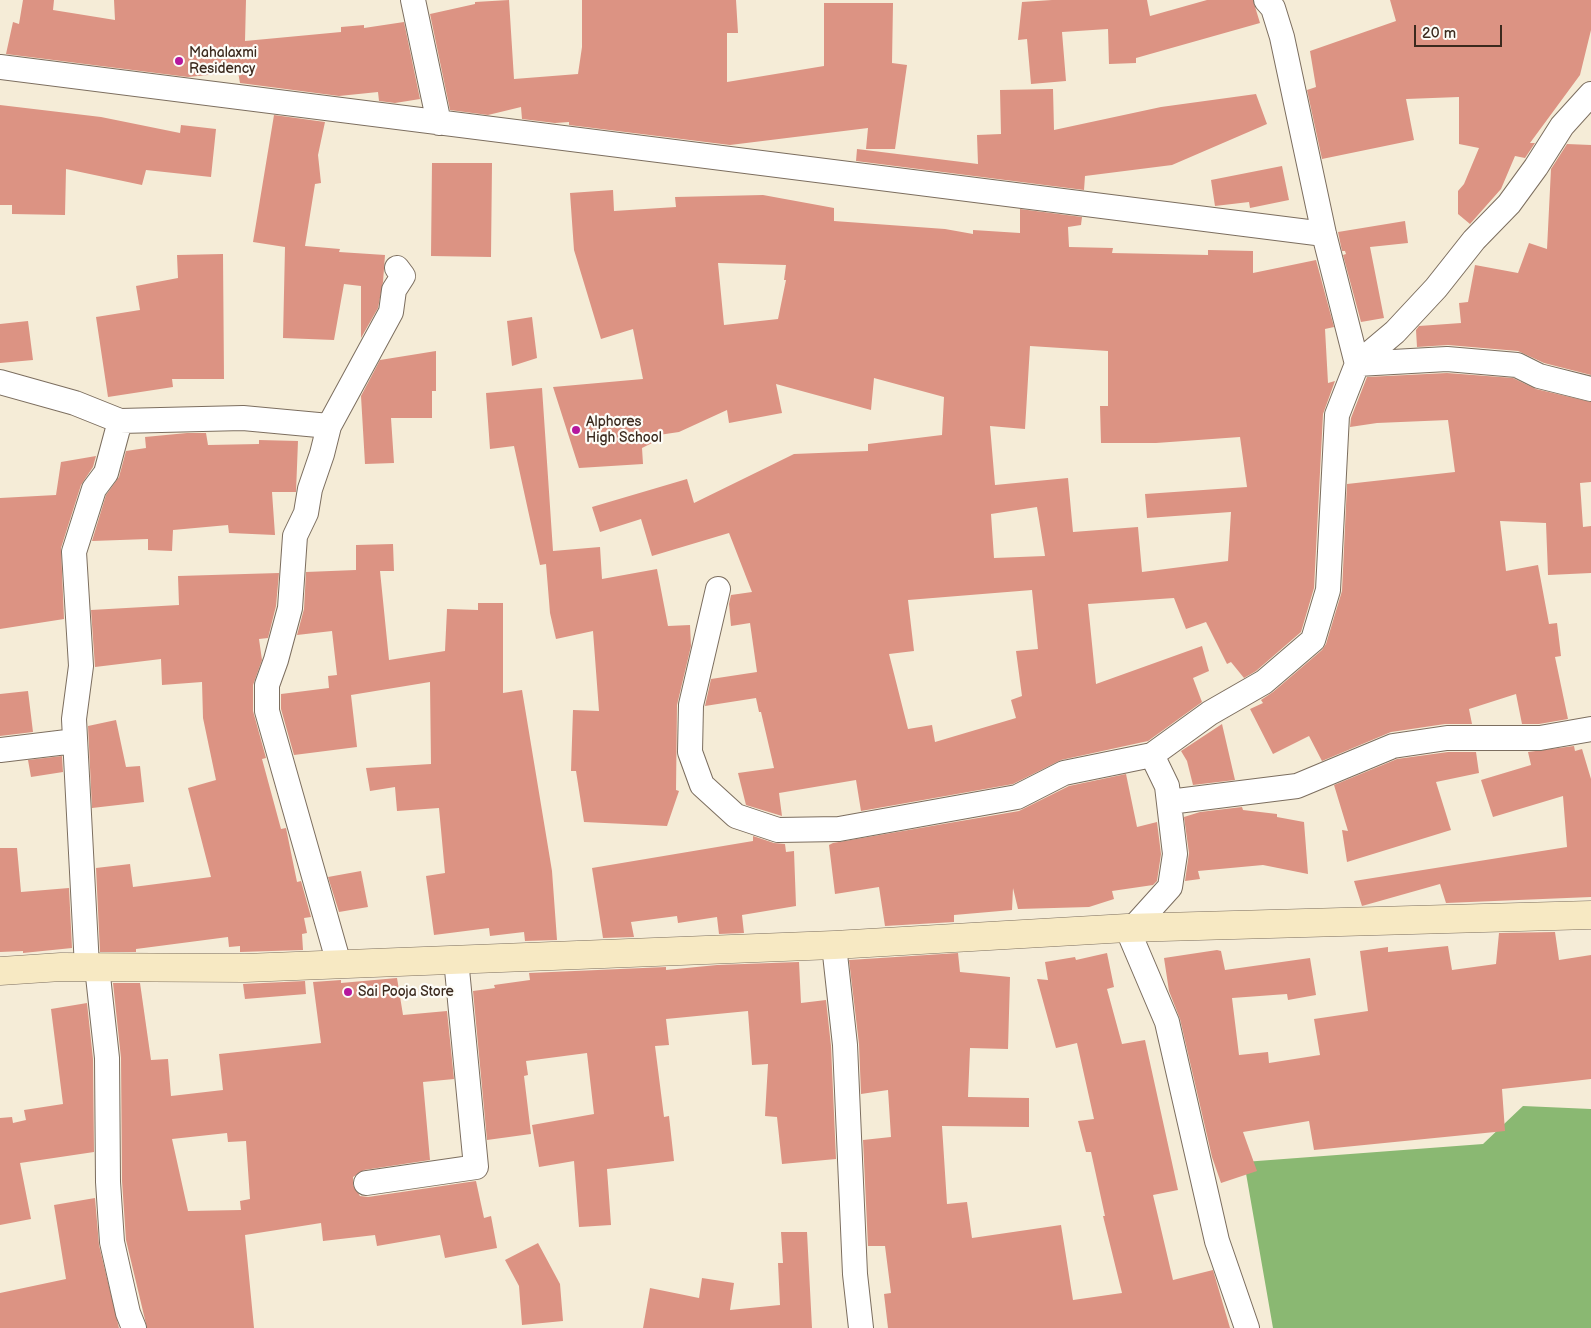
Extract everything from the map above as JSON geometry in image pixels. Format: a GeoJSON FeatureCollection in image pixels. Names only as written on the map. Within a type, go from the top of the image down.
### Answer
{"type":"FeatureCollection","features":[{"type":"Feature","properties":{"kind":"main road"},"geometry":{"type":"LineString","coordinates":[[0,971],[92,967],[245,968],[834,945],[1130,928],[1591,916]]}},
{"type":"Feature","properties":{"kind":"street"},"geometry":{"type":"LineString","coordinates":[[413,0],[439,122]]}},
{"type":"Feature","properties":{"kind":"street"},"geometry":{"type":"LineString","coordinates":[[1266,0],[1273,8],[1282,37],[1324,234],[1357,364]]}},
{"type":"Feature","properties":{"kind":"street"},"geometry":{"type":"LineString","coordinates":[[0,67],[1324,234]]}},
{"type":"Feature","properties":{"kind":"street"},"geometry":{"type":"LineString","coordinates":[[718,589],[691,705],[690,752],[702,785],[736,816],[778,830],[839,829],[1017,797],[1064,773],[1152,756],[1210,713],[1264,682],[1313,640],[1328,590],[1337,415],[1357,364],[1395,332],[1436,288],[1474,240],[1509,204],[1536,167],[1562,126],[1591,94]]}},
{"type":"Feature","properties":{"kind":"street"},"geometry":{"type":"LineString","coordinates":[[339,964],[267,711],[267,685],[290,608],[295,536],[306,513],[310,488],[322,454],[329,426],[391,312],[394,290],[403,276],[397,268]]}},
{"type":"Feature","properties":{"kind":"street"},"geometry":{"type":"LineString","coordinates":[[1357,364],[1447,359],[1517,365],[1539,376],[1591,389]]}},
{"type":"Feature","properties":{"kind":"street"},"geometry":{"type":"LineString","coordinates":[[0,382],[75,403],[120,421],[243,418],[329,426]]}},
{"type":"Feature","properties":{"kind":"street"},"geometry":{"type":"LineString","coordinates":[[120,421],[106,473],[94,489],[74,552],[81,666],[74,719],[92,967],[107,1058],[108,1182],[112,1242],[128,1313],[134,1328]]}},
{"type":"Feature","properties":{"kind":"street"},"geometry":{"type":"LineString","coordinates":[[1169,802],[1297,786],[1393,746],[1448,738],[1540,738],[1591,729]]}},
{"type":"Feature","properties":{"kind":"street"},"geometry":{"type":"LineString","coordinates":[[0,750],[75,741]]}},
{"type":"Feature","properties":{"kind":"street"},"geometry":{"type":"LineString","coordinates":[[1152,756],[1167,786],[1175,854],[1170,887],[1130,928],[1168,1022],[1218,1240],[1247,1328]]}},
{"type":"Feature","properties":{"kind":"street"},"geometry":{"type":"LineString","coordinates":[[834,945],[845,1046],[855,1274],[861,1328]]}},
{"type":"Feature","properties":{"kind":"street"},"geometry":{"type":"LineString","coordinates":[[366,1183],[476,1167],[456,959]]}},
{"type":"Feature","properties":{"kind":"green space"},"geometry":{"type":"Polygon","coordinates":[[[1523,1106],[1591,1109],[1591,1328],[1273,1328],[1244,1162],[1483,1144],[1523,1106]]]}},
{"type":"Feature","properties":{"kind":"building"},"geometry":{"type":"Polygon","coordinates":[[[23,0],[54,0],[53,10],[115,20],[114,0],[246,0],[245,41],[341,32],[341,27],[364,25],[364,28],[404,22],[420,99],[395,103],[379,101],[378,92],[339,96],[240,83],[238,72],[188,77],[6,54],[13,22],[19,24],[23,0]]]}},
{"type":"Feature","properties":{"kind":"building"},"geometry":{"type":"Polygon","coordinates":[[[509,0],[514,79],[578,74],[582,47],[582,0],[736,0],[738,33],[727,33],[727,82],[824,66],[824,3],[893,3],[892,63],[907,65],[895,149],[866,149],[868,128],[730,145],[569,125],[569,122],[555,123],[522,119],[521,107],[488,115],[450,110],[430,14],[475,4],[475,2],[509,0]]]}},
{"type":"Feature","properties":{"kind":"building"},"geometry":{"type":"Polygon","coordinates":[[[1052,0],[1147,0],[1150,16],[1207,0],[1253,0],[1260,23],[1136,58],[1136,63],[1109,64],[1108,29],[1062,32],[1066,81],[1031,84],[1027,39],[1018,40],[1022,2],[1052,0]]]}},
{"type":"Feature","properties":{"kind":"building"},"geometry":{"type":"Polygon","coordinates":[[[1390,0],[1591,0],[1591,30],[1580,75],[1530,143],[1535,143],[1525,158],[1515,156],[1501,189],[1470,224],[1458,214],[1458,191],[1464,184],[1479,148],[1459,144],[1459,97],[1406,99],[1414,140],[1322,159],[1307,90],[1316,87],[1310,51],[1396,21],[1390,0]]]}},
{"type":"Feature","properties":{"kind":"building"},"geometry":{"type":"Polygon","coordinates":[[[1053,89],[1054,130],[1161,107],[1256,94],[1267,124],[1172,165],[1085,176],[1084,190],[856,161],[857,149],[978,164],[977,135],[1001,134],[1000,90],[1053,89]]]}},
{"type":"Feature","properties":{"kind":"building"},"geometry":{"type":"Polygon","coordinates":[[[0,105],[101,117],[180,133],[181,125],[216,129],[211,177],[146,170],[142,185],[66,169],[65,215],[12,214],[12,205],[0,205],[0,105]]]}},
{"type":"Feature","properties":{"kind":"building"},"geometry":{"type":"Polygon","coordinates":[[[274,115],[325,122],[318,155],[321,183],[315,184],[305,246],[340,249],[339,252],[385,255],[383,282],[378,308],[361,338],[361,286],[344,284],[334,340],[283,338],[285,247],[253,242],[274,115]]]}},
{"type":"Feature","properties":{"kind":"building"},"geometry":{"type":"Polygon","coordinates":[[[1567,144],[1591,145],[1591,375],[1544,363],[1518,351],[1448,345],[1417,347],[1416,330],[1419,326],[1461,323],[1459,303],[1468,302],[1475,265],[1518,273],[1529,243],[1547,249],[1551,169],[1567,144]]]}},
{"type":"Feature","properties":{"kind":"building"},"geometry":{"type":"Polygon","coordinates":[[[432,163],[492,163],[491,257],[431,256],[432,163]]]}},
{"type":"Feature","properties":{"kind":"building"},"geometry":{"type":"Polygon","coordinates":[[[1282,166],[1289,200],[1250,208],[1249,202],[1215,206],[1211,180],[1282,166]]]}},
{"type":"Feature","properties":{"kind":"building"},"geometry":{"type":"Polygon","coordinates":[[[613,190],[614,211],[676,207],[675,197],[763,195],[834,208],[834,221],[945,229],[973,234],[973,230],[1020,233],[1020,209],[1082,217],[1081,225],[1068,227],[1069,247],[1113,248],[1112,253],[1208,255],[1208,250],[1253,251],[1253,273],[1316,260],[1334,327],[1325,329],[1328,383],[1335,381],[1323,414],[1314,588],[1301,632],[1256,671],[1244,678],[1231,662],[1227,664],[1206,622],[1186,629],[1174,598],[1088,604],[1096,684],[1202,646],[1209,671],[1193,678],[1202,702],[1148,741],[1061,760],[1013,784],[861,811],[856,780],[779,793],[782,816],[746,805],[738,773],[774,768],[756,698],[705,706],[711,679],[757,672],[750,623],[731,626],[729,604],[731,595],[752,592],[729,533],[652,556],[641,519],[600,532],[592,507],[687,479],[694,503],[794,454],[868,451],[868,444],[942,435],[944,397],[874,378],[871,410],[776,384],[782,413],[729,423],[727,410],[679,432],[652,436],[652,443],[642,448],[643,464],[579,468],[553,387],[643,379],[633,329],[601,339],[574,250],[570,193],[613,190]],[[718,263],[724,325],[778,319],[786,280],[784,280],[786,265],[718,263]],[[1030,346],[1025,429],[990,426],[995,485],[1068,478],[1073,532],[1138,527],[1142,572],[1228,561],[1231,512],[1147,518],[1145,494],[1247,487],[1240,437],[1156,443],[1101,443],[1100,406],[1108,406],[1108,351],[1030,346]],[[1037,507],[991,514],[994,558],[1045,556],[1037,507]],[[1032,590],[908,600],[914,651],[889,654],[908,729],[932,725],[935,742],[1016,718],[1011,700],[1022,696],[1016,651],[1038,649],[1032,590]]]}},
{"type":"Feature","properties":{"kind":"building"},"geometry":{"type":"Polygon","coordinates":[[[1405,221],[1408,243],[1370,247],[1384,318],[1361,322],[1343,255],[1346,254],[1345,251],[1342,251],[1338,232],[1405,221]]]}},
{"type":"Feature","properties":{"kind":"building"},"geometry":{"type":"Polygon","coordinates":[[[223,254],[224,379],[172,379],[173,387],[108,397],[96,317],[140,310],[136,286],[178,278],[177,255],[223,254]]]}},
{"type":"Feature","properties":{"kind":"building"},"geometry":{"type":"Polygon","coordinates":[[[532,317],[537,358],[512,366],[507,321],[532,317]]]}},
{"type":"Feature","properties":{"kind":"building"},"geometry":{"type":"Polygon","coordinates":[[[28,321],[33,360],[0,363],[0,324],[28,321]]]}},
{"type":"Feature","properties":{"kind":"building"},"geometry":{"type":"Polygon","coordinates":[[[436,351],[436,391],[432,391],[432,418],[391,418],[394,463],[365,464],[361,396],[380,360],[436,351]]]}},
{"type":"Feature","properties":{"kind":"building"},"geometry":{"type":"Polygon","coordinates":[[[1447,373],[1513,378],[1536,389],[1591,402],[1591,482],[1580,483],[1583,527],[1591,526],[1591,573],[1548,575],[1546,523],[1500,521],[1506,571],[1538,565],[1549,624],[1557,623],[1561,656],[1555,657],[1568,719],[1539,724],[1522,724],[1516,694],[1469,709],[1472,724],[1445,724],[1391,732],[1322,761],[1309,736],[1273,754],[1250,709],[1263,703],[1261,700],[1322,650],[1326,644],[1342,591],[1347,484],[1455,472],[1448,420],[1377,423],[1350,427],[1351,418],[1367,377],[1447,373]]]}},
{"type":"Feature","properties":{"kind":"building"},"geometry":{"type":"Polygon","coordinates":[[[542,388],[553,551],[600,547],[602,579],[657,569],[668,626],[690,625],[691,646],[677,705],[676,790],[679,791],[667,826],[584,822],[576,771],[571,771],[573,710],[599,711],[593,631],[556,639],[550,613],[546,564],[540,565],[514,446],[490,449],[486,393],[542,388]]]}},
{"type":"Feature","properties":{"kind":"building"},"geometry":{"type":"Polygon","coordinates":[[[206,433],[208,445],[259,444],[259,440],[298,441],[296,492],[272,492],[275,535],[229,533],[228,525],[173,530],[172,551],[148,550],[148,539],[92,541],[106,495],[119,477],[126,451],[146,448],[145,437],[206,433]]]}},
{"type":"Feature","properties":{"kind":"building"},"geometry":{"type":"Polygon","coordinates":[[[96,456],[93,467],[81,485],[61,548],[64,619],[0,629],[0,498],[56,495],[61,462],[96,456]]]}},
{"type":"Feature","properties":{"kind":"building"},"geometry":{"type":"Polygon","coordinates":[[[393,544],[394,571],[380,571],[389,660],[445,651],[447,609],[478,610],[478,603],[503,603],[503,693],[522,690],[552,871],[557,940],[525,941],[524,932],[490,936],[489,928],[434,935],[426,876],[445,873],[439,808],[397,811],[395,787],[370,791],[366,768],[431,764],[430,682],[351,695],[357,747],[294,755],[281,709],[281,694],[329,688],[328,676],[337,675],[332,631],[297,635],[304,609],[306,572],[356,570],[356,545],[393,544]]]}},
{"type":"Feature","properties":{"kind":"building"},"geometry":{"type":"Polygon","coordinates":[[[279,573],[276,606],[268,638],[259,639],[262,660],[253,685],[253,711],[266,758],[262,759],[281,829],[286,828],[297,882],[301,881],[311,917],[304,918],[307,933],[302,934],[303,950],[240,952],[240,946],[229,947],[228,937],[136,949],[136,952],[100,952],[96,868],[130,864],[133,887],[211,877],[188,788],[216,780],[203,718],[202,682],[162,685],[161,659],[95,667],[91,610],[179,605],[178,576],[279,573]]]}},
{"type":"Feature","properties":{"kind":"building"},"geometry":{"type":"Polygon","coordinates":[[[28,691],[33,732],[0,736],[0,694],[28,691]]]}},
{"type":"Feature","properties":{"kind":"building"},"geometry":{"type":"Polygon","coordinates":[[[116,720],[126,767],[140,766],[144,802],[92,808],[88,726],[116,720]]]}},
{"type":"Feature","properties":{"kind":"building"},"geometry":{"type":"Polygon","coordinates":[[[1222,724],[1235,780],[1193,785],[1187,761],[1181,751],[1222,724]]]}},
{"type":"Feature","properties":{"kind":"building"},"geometry":{"type":"Polygon","coordinates":[[[1574,746],[1575,751],[1582,749],[1591,779],[1591,897],[1446,903],[1440,884],[1362,906],[1354,881],[1567,847],[1563,796],[1493,817],[1481,780],[1531,765],[1528,752],[1574,746]]]}},
{"type":"Feature","properties":{"kind":"building"},"geometry":{"type":"Polygon","coordinates":[[[1448,752],[1476,752],[1479,773],[1436,782],[1451,830],[1347,862],[1342,830],[1348,831],[1334,785],[1397,759],[1448,752]]]}},
{"type":"Feature","properties":{"kind":"building"},"geometry":{"type":"Polygon","coordinates":[[[62,756],[63,772],[31,777],[28,760],[62,756]]]}},
{"type":"Feature","properties":{"kind":"building"},"geometry":{"type":"Polygon","coordinates":[[[1126,774],[1137,827],[1157,822],[1161,854],[1157,881],[1153,885],[1112,891],[1114,899],[1089,907],[1018,909],[1013,888],[1012,910],[954,915],[954,922],[885,926],[879,887],[835,894],[829,845],[833,843],[1019,811],[1069,786],[1126,774]]]}},
{"type":"Feature","properties":{"kind":"building"},"geometry":{"type":"Polygon","coordinates":[[[1242,807],[1243,810],[1277,814],[1277,817],[1304,822],[1308,874],[1263,865],[1198,871],[1200,879],[1185,881],[1189,853],[1184,817],[1200,812],[1242,807]]]}},
{"type":"Feature","properties":{"kind":"building"},"geometry":{"type":"Polygon","coordinates":[[[753,836],[774,843],[785,844],[786,852],[794,851],[796,906],[742,915],[744,933],[719,934],[717,917],[678,923],[677,916],[631,922],[634,937],[603,938],[592,868],[753,841],[753,836]]]}},
{"type":"Feature","properties":{"kind":"building"},"geometry":{"type":"Polygon","coordinates":[[[0,848],[17,848],[21,892],[69,888],[72,948],[23,953],[23,951],[0,952],[0,848]]]}},
{"type":"Feature","properties":{"kind":"building"},"geometry":{"type":"Polygon","coordinates":[[[361,871],[368,907],[339,912],[328,877],[361,871]]]}},
{"type":"Feature","properties":{"kind":"building"},"geometry":{"type":"Polygon","coordinates":[[[1555,932],[1559,960],[1591,955],[1591,1079],[1502,1089],[1505,1131],[1314,1150],[1309,1121],[1243,1132],[1257,1171],[1221,1183],[1212,1157],[1180,1019],[1169,991],[1164,958],[1217,950],[1221,951],[1225,970],[1310,958],[1316,995],[1288,1000],[1287,994],[1232,998],[1239,1055],[1268,1052],[1269,1063],[1320,1055],[1314,1019],[1368,1011],[1360,951],[1388,947],[1388,952],[1448,946],[1452,970],[1496,964],[1499,933],[1555,932]]]}},
{"type":"Feature","properties":{"kind":"building"},"geometry":{"type":"Polygon","coordinates":[[[958,953],[960,972],[1010,977],[1008,1049],[970,1048],[968,1097],[1029,1098],[1029,1127],[942,1126],[947,1204],[967,1202],[972,1238],[1061,1225],[1073,1300],[1122,1293],[1103,1216],[1105,1216],[1091,1152],[1086,1152],[1078,1121],[1094,1119],[1077,1043],[1056,1048],[1037,979],[1048,980],[1045,962],[1075,957],[1076,960],[1107,953],[1114,987],[1107,989],[1122,1044],[1145,1040],[1178,1190],[1153,1195],[1173,1280],[1213,1270],[1230,1328],[888,1328],[884,1294],[891,1293],[885,1246],[868,1246],[863,1140],[891,1137],[888,1090],[861,1094],[859,1044],[849,960],[958,953]]]}},
{"type":"Feature","properties":{"kind":"building"},"geometry":{"type":"Polygon","coordinates":[[[799,962],[801,1003],[826,1000],[831,1046],[836,1159],[782,1164],[777,1117],[765,1116],[768,1064],[752,1065],[748,1011],[666,1019],[669,1045],[655,1046],[664,1117],[669,1116],[674,1161],[607,1169],[611,1225],[579,1227],[574,1161],[539,1167],[532,1125],[594,1114],[587,1053],[526,1061],[528,1075],[524,1076],[531,1134],[487,1140],[473,991],[495,988],[494,985],[530,980],[529,973],[666,967],[666,970],[717,965],[799,962]]]}},
{"type":"Feature","properties":{"kind":"building"},"geometry":{"type":"Polygon","coordinates":[[[397,978],[403,1015],[447,1011],[454,1079],[423,1082],[430,1160],[364,1170],[353,1177],[353,1185],[360,1196],[368,1197],[476,1181],[484,1218],[491,1216],[497,1248],[445,1258],[440,1235],[377,1246],[375,1235],[323,1241],[321,1223],[245,1235],[254,1328],[147,1328],[126,1240],[122,1181],[121,1058],[113,983],[140,983],[151,1060],[168,1059],[171,1096],[223,1090],[219,1054],[321,1043],[313,982],[341,980],[341,983],[397,978]],[[227,1133],[172,1139],[188,1211],[241,1210],[240,1201],[250,1199],[246,1141],[228,1142],[227,1133]]]}},
{"type":"Feature","properties":{"kind":"building"},"geometry":{"type":"Polygon","coordinates":[[[305,981],[306,994],[245,999],[243,984],[305,981]]]}},
{"type":"Feature","properties":{"kind":"building"},"geometry":{"type":"Polygon","coordinates":[[[87,1003],[93,1059],[94,1152],[20,1163],[31,1219],[0,1225],[0,1118],[12,1117],[13,1123],[26,1120],[24,1110],[63,1104],[51,1009],[87,1003]]]}},
{"type":"Feature","properties":{"kind":"building"},"geometry":{"type":"Polygon","coordinates":[[[95,1198],[99,1245],[119,1328],[0,1328],[0,1293],[66,1279],[54,1205],[95,1198]]]}},
{"type":"Feature","properties":{"kind":"building"},"geometry":{"type":"Polygon","coordinates":[[[781,1232],[807,1232],[812,1328],[643,1328],[650,1288],[699,1298],[702,1278],[734,1283],[730,1310],[780,1305],[778,1263],[783,1263],[781,1232]]]}},
{"type":"Feature","properties":{"kind":"building"},"geometry":{"type":"Polygon","coordinates":[[[538,1243],[560,1284],[563,1321],[522,1325],[519,1286],[505,1260],[538,1243]]]}},
{"type":"Feature","properties":{"kind":"place","name":"Mahalaxmi Residency"},"geometry":{"type":"Point","coordinates":[179,61]}},
{"type":"Feature","properties":{"kind":"place","name":"Alphores High School"},"geometry":{"type":"Point","coordinates":[576,430]}},
{"type":"Feature","properties":{"kind":"place","name":"Sai Pooja Store"},"geometry":{"type":"Point","coordinates":[348,992]}}]}
